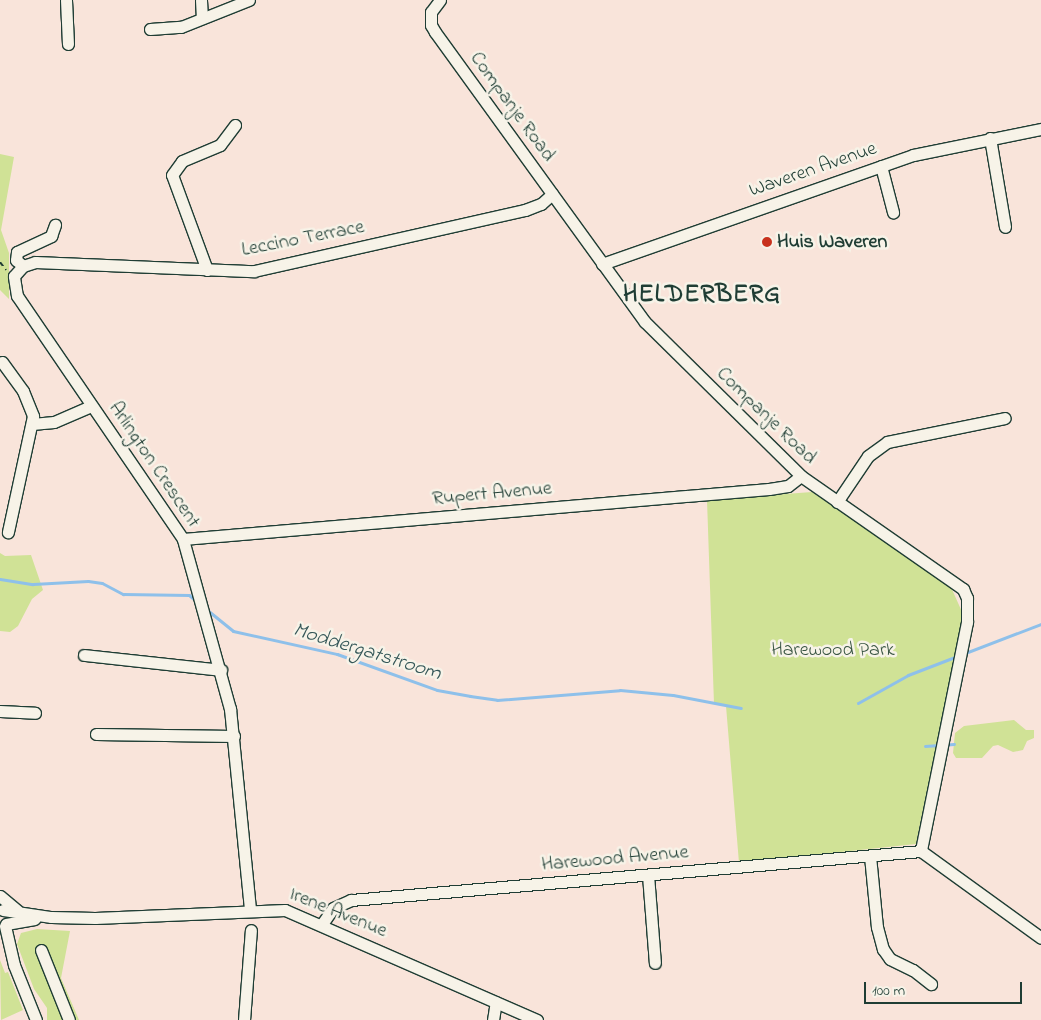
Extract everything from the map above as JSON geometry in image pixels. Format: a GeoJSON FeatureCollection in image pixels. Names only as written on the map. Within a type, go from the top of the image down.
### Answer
{"type":"FeatureCollection","features":[{"type":"Feature","properties":{"kind":"street"},"geometry":{"type":"LineString","coordinates":[[66,0],[68,44]]}},
{"type":"Feature","properties":{"kind":"street"},"geometry":{"type":"LineString","coordinates":[[201,0],[202,18]]}},
{"type":"Feature","properties":{"kind":"street"},"geometry":{"type":"LineString","coordinates":[[150,29],[176,28],[250,0]]}},
{"type":"Feature","properties":{"kind":"street","name":"Companje Road"},"geometry":{"type":"LineString","coordinates":[[440,0],[431,12],[431,25],[435,32],[602,264],[658,338],[801,476],[955,582],[967,598],[967,622],[921,851]]}},
{"type":"Feature","properties":{"kind":"street"},"geometry":{"type":"LineString","coordinates":[[207,270],[172,175],[182,160],[220,145],[235,125]]}},
{"type":"Feature","properties":{"kind":"street","name":"Waveren Avenue"},"geometry":{"type":"LineString","coordinates":[[602,264],[934,149],[1041,129]]}},
{"type":"Feature","properties":{"kind":"street"},"geometry":{"type":"LineString","coordinates":[[990,138],[1004,227]]}},
{"type":"Feature","properties":{"kind":"street"},"geometry":{"type":"LineString","coordinates":[[882,166],[893,212]]}},
{"type":"Feature","properties":{"kind":"street","name":"Leccino Terrace"},"geometry":{"type":"LineString","coordinates":[[23,266],[35,262],[254,271],[525,210],[541,204],[552,194]]}},
{"type":"Feature","properties":{"kind":"street","name":"Arlington Crescent"},"geometry":{"type":"LineString","coordinates":[[55,226],[51,236],[17,252],[16,260],[23,266],[14,276],[15,293],[183,539],[220,670],[234,736],[250,909]]}},
{"type":"Feature","properties":{"kind":"street"},"geometry":{"type":"LineString","coordinates":[[2,362],[29,401],[32,424],[23,450],[8,532]]}},
{"type":"Feature","properties":{"kind":"street"},"geometry":{"type":"LineString","coordinates":[[32,424],[54,422],[91,406]]}},
{"type":"Feature","properties":{"kind":"street"},"geometry":{"type":"LineString","coordinates":[[837,502],[868,456],[887,442],[1004,418]]}},
{"type":"Feature","properties":{"kind":"street","name":"Rupert Avenue"},"geometry":{"type":"LineString","coordinates":[[183,539],[769,489],[788,486],[801,476]]}},
{"type":"Feature","properties":{"kind":"street"},"geometry":{"type":"LineString","coordinates":[[84,655],[220,670]]}},
{"type":"Feature","properties":{"kind":"street"},"geometry":{"type":"LineString","coordinates":[[0,711],[35,713]]}},
{"type":"Feature","properties":{"kind":"street"},"geometry":{"type":"LineString","coordinates":[[96,734],[234,736]]}},
{"type":"Feature","properties":{"kind":"street"},"geometry":{"type":"LineString","coordinates":[[921,851],[1041,938]]}},
{"type":"Feature","properties":{"kind":"street","name":"Harewood Avenue"},"geometry":{"type":"LineString","coordinates":[[322,924],[333,908],[350,900],[921,851]]}},
{"type":"Feature","properties":{"kind":"street"},"geometry":{"type":"LineString","coordinates":[[870,856],[876,927],[882,949],[890,959],[914,970],[931,984]]}},
{"type":"Feature","properties":{"kind":"street"},"geometry":{"type":"LineString","coordinates":[[648,875],[656,963]]}},
{"type":"Feature","properties":{"kind":"street"},"geometry":{"type":"LineString","coordinates":[[0,896],[22,914]]}},
{"type":"Feature","properties":{"kind":"street"},"geometry":{"type":"LineString","coordinates":[[2,909],[4,942],[36,1020]]}},
{"type":"Feature","properties":{"kind":"street","name":"Irene Avenue"},"geometry":{"type":"LineString","coordinates":[[2,909],[22,914],[51,917],[148,917],[250,909],[285,910],[322,924],[537,1020]]}},
{"type":"Feature","properties":{"kind":"street","name":"Irene Avenue"},"geometry":{"type":"LineString","coordinates":[[4,927],[51,917]]}},
{"type":"Feature","properties":{"kind":"street"},"geometry":{"type":"LineString","coordinates":[[4,942],[19,926],[39,919]]}},
{"type":"Feature","properties":{"kind":"street"},"geometry":{"type":"LineString","coordinates":[[244,1020],[251,930]]}},
{"type":"Feature","properties":{"kind":"street"},"geometry":{"type":"LineString","coordinates":[[41,950],[69,1020]]}},
{"type":"Feature","properties":{"kind":"street"},"geometry":{"type":"LineString","coordinates":[[493,1020],[496,1002]]}},
{"type":"Feature","properties":{"kind":"green space"},"geometry":{"type":"Polygon","coordinates":[[[0,154],[14,157],[1,230],[9,253],[9,299],[0,290],[0,154]]]}},
{"type":"Feature","properties":{"kind":"green space","name":"Harewood Park"},"geometry":{"type":"Polygon","coordinates":[[[812,492],[950,585],[963,614],[916,844],[739,863],[726,706],[714,704],[707,500],[812,492]]]}},
{"type":"Feature","properties":{"kind":"green space"},"geometry":{"type":"Polygon","coordinates":[[[0,553],[5,556],[31,555],[43,590],[32,599],[18,626],[10,632],[0,631],[0,553]]]}},
{"type":"Feature","properties":{"kind":"green space"},"geometry":{"type":"Polygon","coordinates":[[[1014,720],[1026,730],[1034,730],[1034,738],[1027,741],[1023,750],[1013,752],[998,745],[993,746],[982,758],[956,758],[953,753],[955,733],[964,726],[1014,720]]]}},
{"type":"Feature","properties":{"kind":"green space"},"geometry":{"type":"Polygon","coordinates":[[[37,929],[70,931],[61,978],[79,1020],[47,1020],[47,1008],[34,989],[17,944],[21,933],[37,929]]]}},
{"type":"Feature","properties":{"kind":"green space"},"geometry":{"type":"Polygon","coordinates":[[[0,960],[5,973],[8,972],[23,1010],[1,1020],[0,960]]]}},
{"type":"Feature","properties":{"kind":"waterway","name":"Moddergatstroom"},"geometry":{"type":"LineString","coordinates":[[0,579],[33,584],[88,581],[102,583],[123,594],[189,595],[197,602]]}},
{"type":"Feature","properties":{"kind":"waterway","name":"Moddergatstroom"},"geometry":{"type":"LineString","coordinates":[[206,609],[233,631],[337,654],[437,690],[497,700],[620,690],[673,695],[741,708]]}},
{"type":"Feature","properties":{"kind":"waterway"},"geometry":{"type":"LineString","coordinates":[[858,703],[908,675],[1041,624]]}},
{"type":"Feature","properties":{"kind":"waterway"},"geometry":{"type":"LineString","coordinates":[[925,746],[954,744]]}},
{"type":"Feature","properties":{"kind":"place","name":"Huis Waveren"},"geometry":{"type":"Point","coordinates":[767,242]}},
{"type":"Feature","properties":{"kind":"district","name":"HELDERBERG"},"geometry":{"type":"Point","coordinates":[702,295]}}]}
